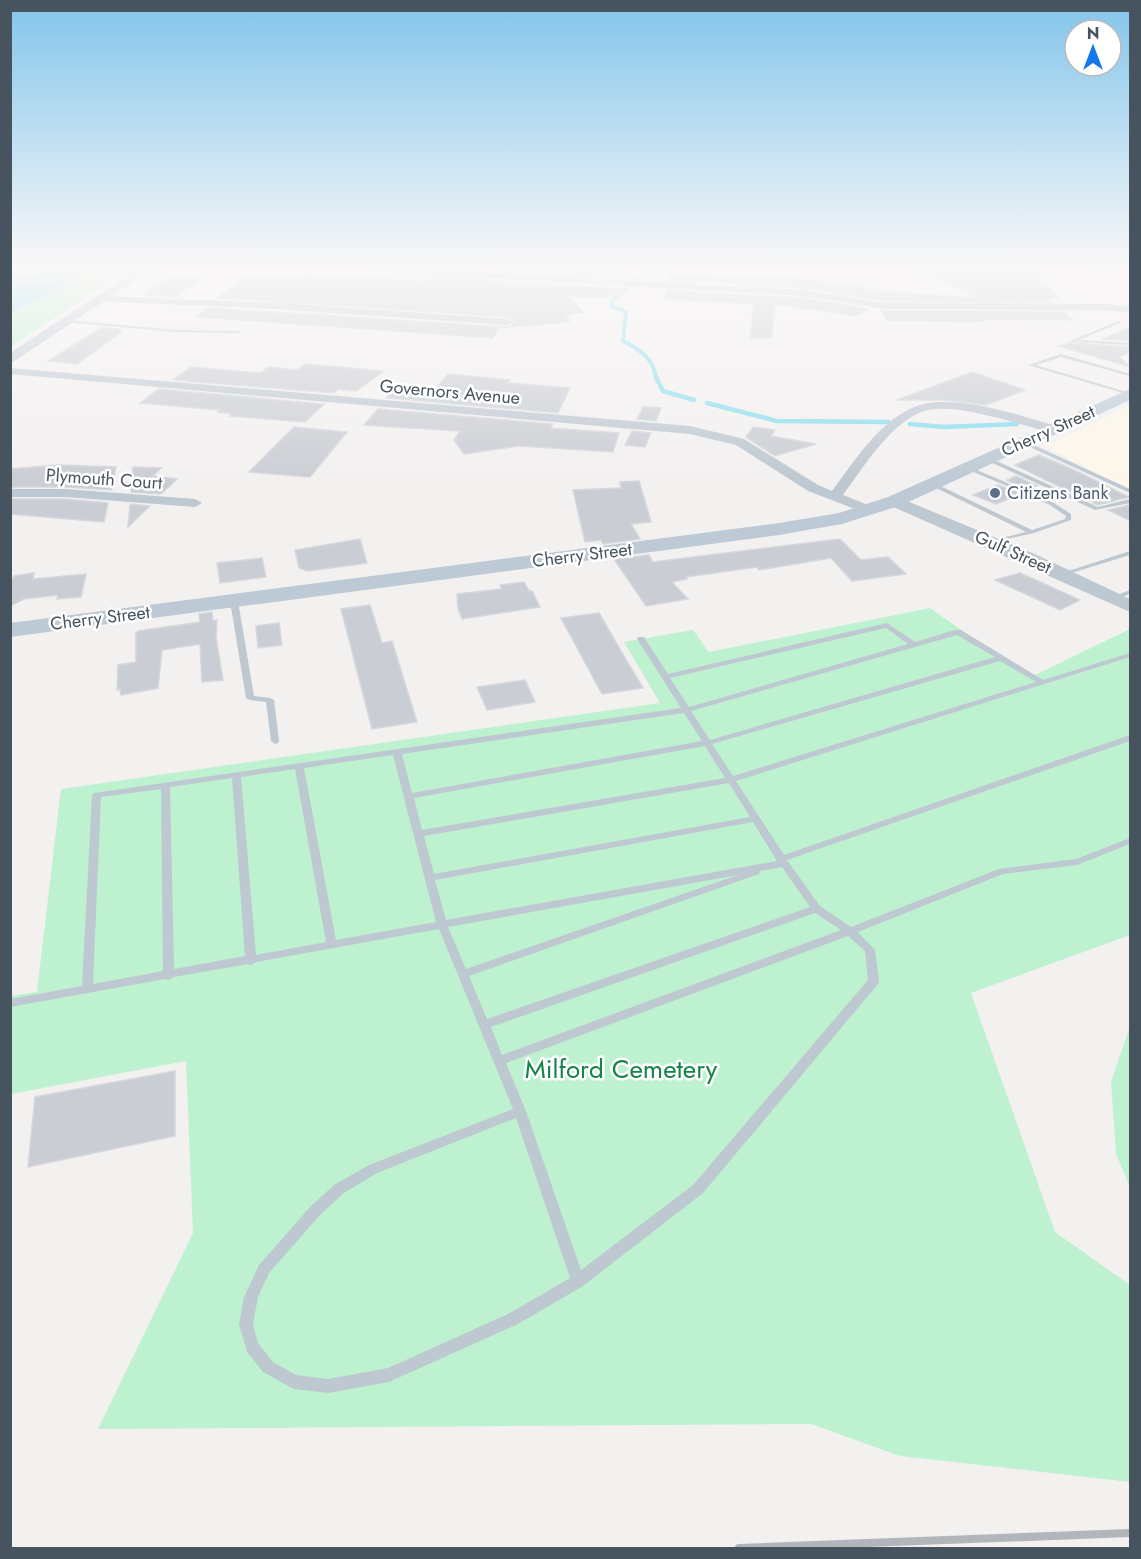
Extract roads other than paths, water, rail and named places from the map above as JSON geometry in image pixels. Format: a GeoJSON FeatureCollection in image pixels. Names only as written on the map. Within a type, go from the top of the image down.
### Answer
{"type":"FeatureCollection","features":[{"type":"Feature","properties":{"kind":"main road"},"geometry":{"type":"LineString","coordinates":[[10,360],[43,338]]}},
{"type":"Feature","properties":{"kind":"main road","name":"Cherry Street"},"geometry":{"type":"LineString","coordinates":[[10,630],[779,529],[842,518],[895,501],[1130,394]]}},
{"type":"Feature","properties":{"kind":"street","name":"Governors Avenue"},"geometry":{"type":"LineString","coordinates":[[10,371],[690,430],[740,442],[813,488],[868,510]]}},
{"type":"Feature","properties":{"kind":"street"},"geometry":{"type":"LineString","coordinates":[[835,496],[864,458],[896,424],[927,407],[983,412],[1052,429]]}},
{"type":"Feature","properties":{"kind":"street","name":"Plymouth Court"},"geometry":{"type":"LineString","coordinates":[[10,493],[65,493],[195,503]]}},
{"type":"Feature","properties":{"kind":"street","name":"Gulf Street"},"geometry":{"type":"LineString","coordinates":[[895,501],[1063,574],[1122,595],[1131,606]]}},
{"type":"Feature","properties":{"kind":"lane"},"geometry":{"type":"LineString","coordinates":[[1078,338],[1072,340],[1131,344]]}},
{"type":"Feature","properties":{"kind":"lane"},"geometry":{"type":"LineString","coordinates":[[1130,394],[1031,365],[1061,355],[1131,375]]}},
{"type":"Feature","properties":{"kind":"lane"},"geometry":{"type":"LineString","coordinates":[[1023,442],[1131,491]]}},
{"type":"Feature","properties":{"kind":"lane"},"geometry":{"type":"LineString","coordinates":[[988,459],[1097,509],[1131,501]]}},
{"type":"Feature","properties":{"kind":"lane"},"geometry":{"type":"LineString","coordinates":[[968,468],[1010,485]]}},
{"type":"Feature","properties":{"kind":"lane"},"geometry":{"type":"LineString","coordinates":[[932,484],[1032,532]]}},
{"type":"Feature","properties":{"kind":"lane"},"geometry":{"type":"LineString","coordinates":[[992,542],[1060,525],[1068,520],[1069,515],[1052,504],[1019,489]]}},
{"type":"Feature","properties":{"kind":"lane"},"geometry":{"type":"LineString","coordinates":[[1063,574],[1131,553]]}},
{"type":"Feature","properties":{"kind":"lane"},"geometry":{"type":"LineString","coordinates":[[234,601],[250,698],[270,700],[274,741]]}},
{"type":"Feature","properties":{"kind":"lane"},"geometry":{"type":"LineString","coordinates":[[666,677],[887,626],[913,644]]}},
{"type":"Feature","properties":{"kind":"lane"},"geometry":{"type":"LineString","coordinates":[[87,989],[97,795],[687,710],[958,632],[1043,683]]}},
{"type":"Feature","properties":{"kind":"lane"},"geometry":{"type":"LineString","coordinates":[[520,1111],[373,1169],[339,1190],[315,1210],[264,1269],[251,1297],[246,1324],[252,1347],[268,1367],[294,1382],[328,1386],[389,1375],[513,1319],[578,1281],[698,1190],[874,981],[870,951],[850,931],[816,909],[782,861],[641,639]]}},
{"type":"Feature","properties":{"kind":"lane"},"geometry":{"type":"LineString","coordinates":[[419,834],[731,780],[1131,655]]}},
{"type":"Feature","properties":{"kind":"lane"},"geometry":{"type":"LineString","coordinates":[[409,796],[707,743],[1001,658]]}},
{"type":"Feature","properties":{"kind":"lane"},"geometry":{"type":"LineString","coordinates":[[463,974],[1131,738]]}},
{"type":"Feature","properties":{"kind":"lane"},"geometry":{"type":"LineString","coordinates":[[397,752],[442,925],[520,1111],[578,1281]]}},
{"type":"Feature","properties":{"kind":"lane"},"geometry":{"type":"LineString","coordinates":[[299,766],[332,945]]}},
{"type":"Feature","properties":{"kind":"lane"},"geometry":{"type":"LineString","coordinates":[[237,775],[251,961]]}},
{"type":"Feature","properties":{"kind":"lane"},"geometry":{"type":"LineString","coordinates":[[165,785],[169,976]]}},
{"type":"Feature","properties":{"kind":"lane"},"geometry":{"type":"LineString","coordinates":[[430,878],[756,819]]}},
{"type":"Feature","properties":{"kind":"lane"},"geometry":{"type":"LineString","coordinates":[[499,1061],[850,931],[1002,871],[1077,862],[1131,841]]}},
{"type":"Feature","properties":{"kind":"lane"},"geometry":{"type":"LineString","coordinates":[[10,1003],[251,961],[782,861]]}},
{"type":"Feature","properties":{"kind":"lane"},"geometry":{"type":"LineString","coordinates":[[484,1025],[816,909]]}},
{"type":"Feature","properties":{"kind":"waterway"},"geometry":{"type":"LineString","coordinates":[[623,338],[623,341],[640,351],[649,360],[656,379]]}},
{"type":"Feature","properties":{"kind":"waterway"},"geometry":{"type":"LineString","coordinates":[[656,377],[663,391],[694,400]]}},
{"type":"Feature","properties":{"kind":"waterway"},"geometry":{"type":"LineString","coordinates":[[707,403],[777,421],[888,422]]}},
{"type":"Feature","properties":{"kind":"waterway"},"geometry":{"type":"LineString","coordinates":[[910,424],[944,427],[1017,424]]}},
{"type":"Feature","properties":{"kind":"railway"},"geometry":{"type":"LineString","coordinates":[[739,1548],[1130,1533]]}},
{"type":"Feature","properties":{"kind":"place","name":"Citizens Bank"},"geometry":{"type":"Point","coordinates":[995,493]}},
{"type":"Feature","properties":{"kind":"park label","name":"Milford Cemetery"},"geometry":{"type":"Point","coordinates":[621,1069]}}]}
